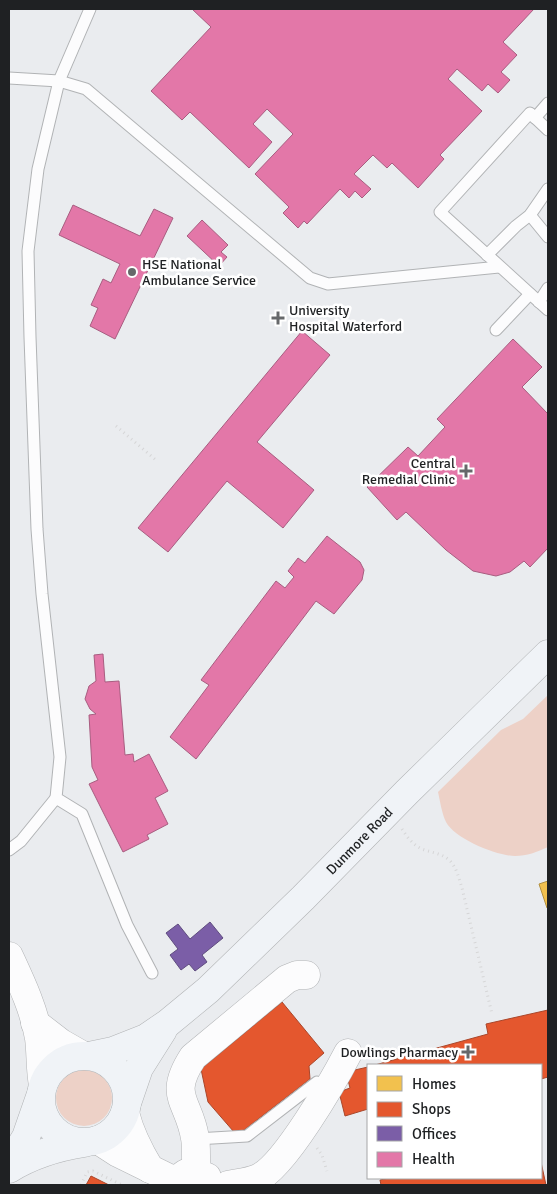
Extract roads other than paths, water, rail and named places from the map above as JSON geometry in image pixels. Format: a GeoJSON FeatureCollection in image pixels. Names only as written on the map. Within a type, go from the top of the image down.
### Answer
{"type":"FeatureCollection","features":[{"type":"Feature","properties":{"kind":"main road","name":"Dunmore Road"},"geometry":{"type":"LineString","coordinates":[[85,1056],[113,1051],[135,1043],[168,1023],[237,963],[548,654]]}},
{"type":"Feature","properties":{"kind":"main road","name":"Dunmore Road"},"geometry":{"type":"LineString","coordinates":[[126,1108],[134,1078],[142,1061],[168,1023]]}},
{"type":"Feature","properties":{"kind":"main road"},"geometry":{"type":"LineString","coordinates":[[9,1165],[26,1137],[42,1089],[51,1072],[62,1061],[85,1056],[103,1060],[119,1072],[127,1092],[126,1108],[119,1125],[110,1134],[93,1141],[57,1148],[27,1159],[9,1169]]}},
{"type":"Feature","properties":{"kind":"main road"},"geometry":{"type":"LineString","coordinates":[[42,1089],[42,1112],[48,1124],[57,1133],[69,1140],[93,1141]]}},
{"type":"Feature","properties":{"kind":"street"},"geometry":{"type":"LineString","coordinates":[[9,956],[36,1023],[42,1056],[42,1089]]}},
{"type":"Feature","properties":{"kind":"street"},"geometry":{"type":"LineString","coordinates":[[93,1141],[150,1169],[189,1181],[195,1158],[196,1139],[188,1112],[181,1099],[180,1085],[183,1072],[193,1057],[287,980],[297,975],[306,975]]}},
{"type":"Feature","properties":{"kind":"street"},"geometry":{"type":"LineString","coordinates":[[36,1023],[61,1043],[85,1056]]}},
{"type":"Feature","properties":{"kind":"street"},"geometry":{"type":"LineString","coordinates":[[228,1185],[258,1178],[272,1168],[298,1134],[348,1053]]}},
{"type":"Feature","properties":{"kind":"street"},"geometry":{"type":"LineString","coordinates":[[126,1108],[129,1129],[150,1169]]}},
{"type":"Feature","properties":{"kind":"lane"},"geometry":{"type":"LineString","coordinates":[[9,850],[21,841],[56,798],[60,758],[42,594],[37,529],[28,251],[38,169],[59,81],[90,9]]}},
{"type":"Feature","properties":{"kind":"lane"},"geometry":{"type":"LineString","coordinates":[[9,78],[59,81],[86,89],[310,278],[328,284],[499,267]]}},
{"type":"Feature","properties":{"kind":"lane"},"geometry":{"type":"LineString","coordinates":[[535,118],[548,103]]}},
{"type":"Feature","properties":{"kind":"lane"},"geometry":{"type":"LineString","coordinates":[[548,130],[530,114],[440,212],[548,310]]}},
{"type":"Feature","properties":{"kind":"lane"},"geometry":{"type":"LineString","coordinates":[[487,255],[530,215],[548,189]]}},
{"type":"Feature","properties":{"kind":"lane"},"geometry":{"type":"LineString","coordinates":[[530,215],[548,236]]}},
{"type":"Feature","properties":{"kind":"lane"},"geometry":{"type":"LineString","coordinates":[[496,330],[548,288]]}},
{"type":"Feature","properties":{"kind":"lane"},"geometry":{"type":"LineString","coordinates":[[56,798],[82,814],[127,925],[152,973]]}},
{"type":"Feature","properties":{"kind":"lane"},"geometry":{"type":"LineString","coordinates":[[196,1139],[247,1136],[317,1082],[328,1088]]}},
{"type":"Feature","properties":{"kind":"place","name":"HSE National Ambulance Service"},"geometry":{"type":"Point","coordinates":[132,272]}},
{"type":"Feature","properties":{"kind":"place","name":"University Hospital Waterford"},"geometry":{"type":"Point","coordinates":[278,318]}},
{"type":"Feature","properties":{"kind":"place","name":"Central Remedial Clinic"},"geometry":{"type":"Point","coordinates":[466,471]}},
{"type":"Feature","properties":{"kind":"place","name":"Dowlings Pharmacy"},"geometry":{"type":"Point","coordinates":[468,1052]}}]}
